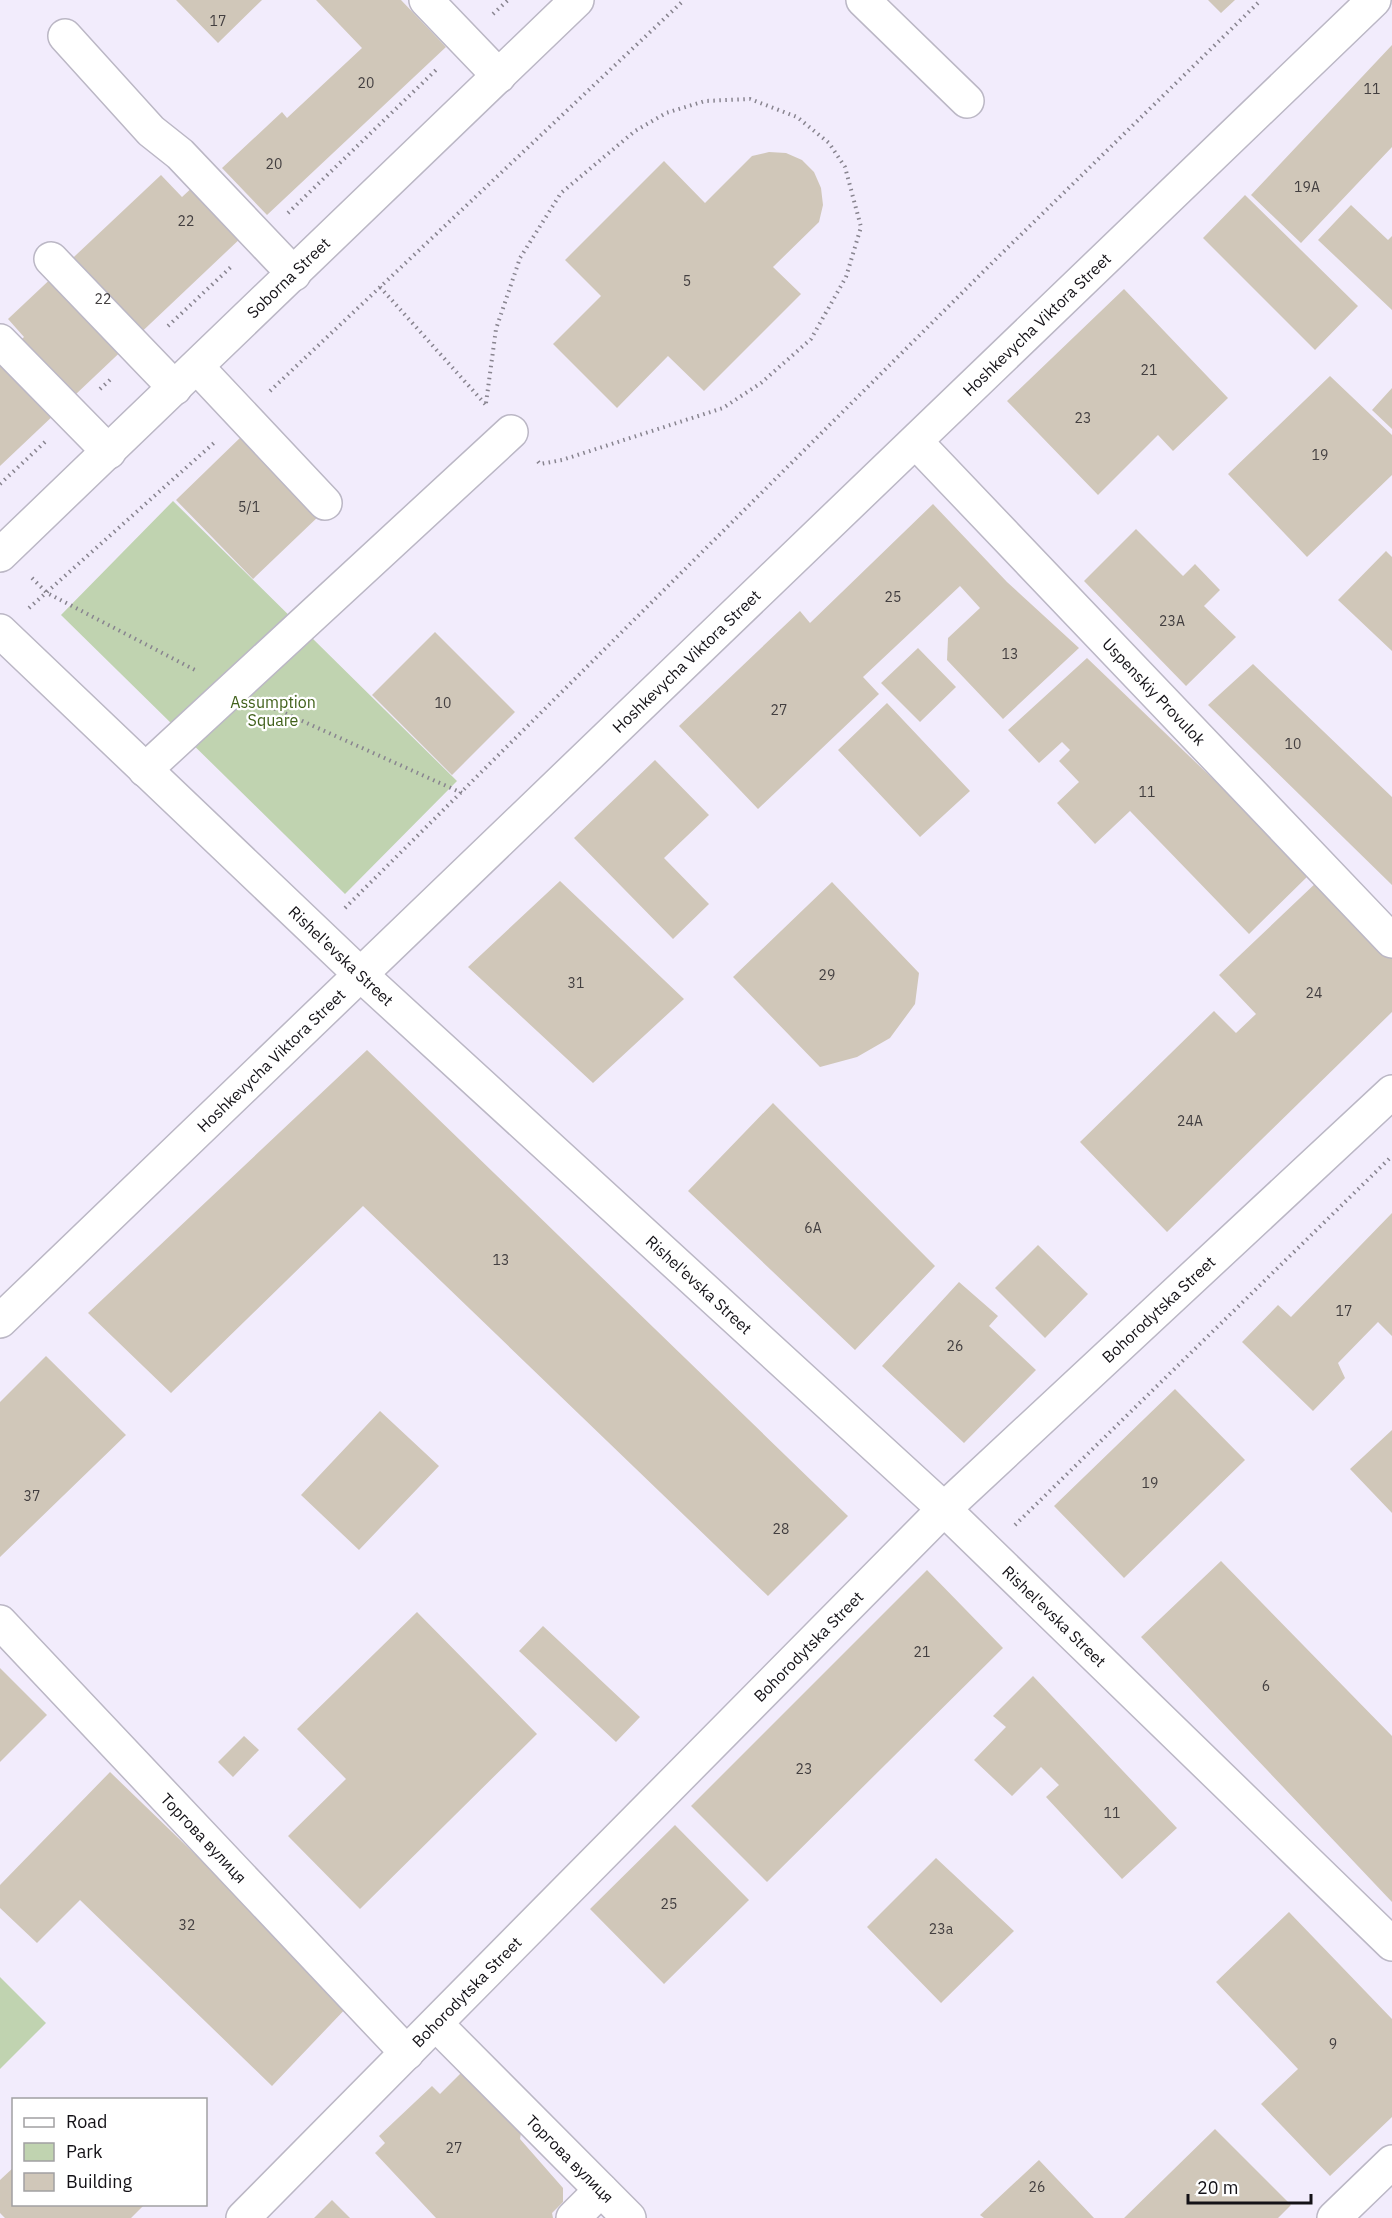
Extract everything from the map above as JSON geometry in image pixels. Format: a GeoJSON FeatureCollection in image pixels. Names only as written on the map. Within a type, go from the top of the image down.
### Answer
{"type":"FeatureCollection","features":[{"type":"Feature","properties":{"kind":"street"},"geometry":{"type":"LineString","coordinates":[[426,0],[499,76]]}},
{"type":"Feature","properties":{"kind":"street","name":"Soborna Street"},"geometry":{"type":"LineString","coordinates":[[0,555],[577,0]]}},
{"type":"Feature","properties":{"kind":"street"},"geometry":{"type":"LineString","coordinates":[[863,0],[967,101]]}},
{"type":"Feature","properties":{"kind":"street","name":"Hoshkevycha Viktora Street"},"geometry":{"type":"LineString","coordinates":[[0,1321],[1374,0]]}},
{"type":"Feature","properties":{"kind":"street"},"geometry":{"type":"LineString","coordinates":[[65,36],[151,131],[180,154],[294,274]]}},
{"type":"Feature","properties":{"kind":"street"},"geometry":{"type":"LineString","coordinates":[[51,259],[186,377],[243,416],[325,503]]}},
{"type":"Feature","properties":{"kind":"street"},"geometry":{"type":"LineString","coordinates":[[0,341],[109,452]]}},
{"type":"Feature","properties":{"kind":"street"},"geometry":{"type":"LineString","coordinates":[[145,770],[511,432]]}},
{"type":"Feature","properties":{"kind":"street","name":"Uspenskiy Provulok"},"geometry":{"type":"LineString","coordinates":[[916,442],[1392,941]]}},
{"type":"Feature","properties":{"kind":"street","name":"Rishel'evska Street"},"geometry":{"type":"LineString","coordinates":[[1,632],[361,975],[944,1509],[1392,1944]]}},
{"type":"Feature","properties":{"kind":"street","name":"Bohorodytska Street"},"geometry":{"type":"LineString","coordinates":[[243,2218],[944,1509],[1392,1092]]}},
{"type":"Feature","properties":{"kind":"street","name":"Торгова вулиця"},"geometry":{"type":"LineString","coordinates":[[0,1622],[407,2053]]}},
{"type":"Feature","properties":{"kind":"street","name":"Торгова вулиця"},"geometry":{"type":"LineString","coordinates":[[436,2024],[629,2218]]}},
{"type":"Feature","properties":{"kind":"street"},"geometry":{"type":"LineString","coordinates":[[1334,2218],[1392,2162]]}},
{"type":"Feature","properties":{"kind":"street"},"geometry":{"type":"LineString","coordinates":[[573,2218],[601,2190]]}},
{"type":"Feature","properties":{"kind":"path"},"geometry":{"type":"LineString","coordinates":[[1,632],[243,416],[684,0]]}},
{"type":"Feature","properties":{"kind":"path"},"geometry":{"type":"LineString","coordinates":[[344,909],[995,260],[1261,0]]}},
{"type":"Feature","properties":{"kind":"path"},"geometry":{"type":"LineString","coordinates":[[380,287],[486,405],[540,464],[562,460],[723,408],[761,383],[811,339],[846,277],[861,227],[845,167],[829,143],[797,117],[750,99],[705,101],[666,113],[635,131],[561,193],[519,258],[496,329],[486,405]]}},
{"type":"Feature","properties":{"kind":"path"},"geometry":{"type":"LineString","coordinates":[[47,593],[232,690],[462,793]]}},
{"type":"Feature","properties":{"kind":"path"},"geometry":{"type":"LineString","coordinates":[[988,1551],[1392,1156]]}},
{"type":"Feature","properties":{"kind":"green space","name":"Assumption Square"},"geometry":{"type":"Polygon","coordinates":[[[173,501],[457,781],[345,894],[61,615],[173,501]]]}},
{"type":"Feature","properties":{"kind":"green space"},"geometry":{"type":"Polygon","coordinates":[[[0,1977],[46,2023],[0,2069],[0,1977]]]}},
{"type":"Feature","properties":{"kind":"building"},"geometry":{"type":"Polygon","coordinates":[[[176,0],[262,0],[218,43],[176,0]]]}},
{"type":"Feature","properties":{"kind":"building"},"geometry":{"type":"Polygon","coordinates":[[[316,0],[401,0],[446,47],[267,215],[222,168],[282,112],[287,118],[362,48],[316,0]]]}},
{"type":"Feature","properties":{"kind":"building"},"geometry":{"type":"Polygon","coordinates":[[[1208,0],[1235,0],[1221,13],[1208,0]]]}},
{"type":"Feature","properties":{"kind":"building"},"geometry":{"type":"Polygon","coordinates":[[[1392,45],[1392,147],[1301,243],[1251,195],[1392,45]]]}},
{"type":"Feature","properties":{"kind":"building"},"geometry":{"type":"Polygon","coordinates":[[[769,152],[786,153],[802,160],[814,172],[821,188],[823,205],[819,222],[773,267],[801,294],[704,391],[668,356],[617,408],[553,344],[601,296],[565,260],[664,161],[705,203],[752,156],[769,152]]]}},
{"type":"Feature","properties":{"kind":"building"},"geometry":{"type":"Polygon","coordinates":[[[161,175],[182,197],[196,184],[244,235],[0,466],[0,360],[24,337],[8,319],[161,175]]]}},
{"type":"Feature","properties":{"kind":"building"},"geometry":{"type":"Polygon","coordinates":[[[1245,195],[1358,306],[1315,350],[1203,238],[1245,195]]]}},
{"type":"Feature","properties":{"kind":"building"},"geometry":{"type":"Polygon","coordinates":[[[1351,205],[1388,240],[1392,236],[1392,310],[1318,240],[1351,205]]]}},
{"type":"Feature","properties":{"kind":"building"},"geometry":{"type":"Polygon","coordinates":[[[1124,289],[1228,398],[1173,451],[1158,435],[1098,495],[1007,401],[1124,289]]]}},
{"type":"Feature","properties":{"kind":"building"},"geometry":{"type":"Polygon","coordinates":[[[1330,376],[1392,435],[1392,475],[1307,557],[1228,474],[1330,376]]]}},
{"type":"Feature","properties":{"kind":"building"},"geometry":{"type":"Polygon","coordinates":[[[1392,388],[1392,429],[1372,410],[1392,388]]]}},
{"type":"Feature","properties":{"kind":"building"},"geometry":{"type":"Polygon","coordinates":[[[244,434],[321,514],[253,579],[176,500],[244,434]]]}},
{"type":"Feature","properties":{"kind":"building"},"geometry":{"type":"Polygon","coordinates":[[[933,504],[1007,582],[1079,648],[1003,719],[947,660],[948,638],[980,608],[960,586],[863,677],[879,694],[758,809],[679,726],[800,611],[810,623],[933,504]]]}},
{"type":"Feature","properties":{"kind":"building"},"geometry":{"type":"Polygon","coordinates":[[[1136,529],[1183,576],[1195,564],[1220,590],[1204,606],[1236,637],[1186,686],[1084,581],[1136,529]]]}},
{"type":"Feature","properties":{"kind":"building"},"geometry":{"type":"Polygon","coordinates":[[[1386,551],[1392,557],[1392,651],[1338,600],[1386,551]]]}},
{"type":"Feature","properties":{"kind":"building"},"geometry":{"type":"Polygon","coordinates":[[[435,632],[515,712],[452,775],[372,695],[435,632]]]}},
{"type":"Feature","properties":{"kind":"building"},"geometry":{"type":"Polygon","coordinates":[[[918,648],[956,687],[920,722],[881,683],[918,648]]]}},
{"type":"Feature","properties":{"kind":"building"},"geometry":{"type":"Polygon","coordinates":[[[1087,658],[1311,873],[1249,934],[1130,811],[1095,844],[1057,803],[1079,782],[1059,761],[1070,750],[1062,742],[1039,763],[1008,730],[1087,658]]]}},
{"type":"Feature","properties":{"kind":"building"},"geometry":{"type":"Polygon","coordinates":[[[1253,664],[1392,797],[1392,885],[1208,705],[1253,664]]]}},
{"type":"Feature","properties":{"kind":"building"},"geometry":{"type":"Polygon","coordinates":[[[887,703],[970,791],[920,837],[838,750],[887,703]]]}},
{"type":"Feature","properties":{"kind":"building"},"geometry":{"type":"Polygon","coordinates":[[[655,760],[709,815],[664,858],[709,904],[673,939],[574,838],[655,760]]]}},
{"type":"Feature","properties":{"kind":"building"},"geometry":{"type":"Polygon","coordinates":[[[1319,880],[1392,955],[1392,1012],[1167,1232],[1080,1142],[1214,1011],[1236,1033],[1256,1014],[1219,975],[1319,880]]]}},
{"type":"Feature","properties":{"kind":"building"},"geometry":{"type":"Polygon","coordinates":[[[560,881],[684,999],[593,1083],[468,967],[560,881]]]}},
{"type":"Feature","properties":{"kind":"building"},"geometry":{"type":"Polygon","coordinates":[[[832,882],[919,973],[915,1004],[890,1038],[857,1057],[820,1067],[733,977],[832,882]]]}},
{"type":"Feature","properties":{"kind":"building"},"geometry":{"type":"Polygon","coordinates":[[[367,1050],[848,1516],[768,1596],[363,1206],[171,1393],[88,1313],[367,1050]]]}},
{"type":"Feature","properties":{"kind":"building"},"geometry":{"type":"Polygon","coordinates":[[[773,1103],[935,1266],[855,1350],[688,1191],[773,1103]]]}},
{"type":"Feature","properties":{"kind":"building"},"geometry":{"type":"Polygon","coordinates":[[[1392,1213],[1392,1336],[1378,1322],[1338,1363],[1345,1378],[1313,1411],[1242,1342],[1278,1305],[1291,1317],[1392,1213]]]}},
{"type":"Feature","properties":{"kind":"building"},"geometry":{"type":"Polygon","coordinates":[[[1038,1245],[1088,1294],[1045,1338],[995,1288],[1038,1245]]]}},
{"type":"Feature","properties":{"kind":"building"},"geometry":{"type":"Polygon","coordinates":[[[959,1282],[998,1316],[989,1326],[1036,1370],[964,1443],[882,1366],[959,1282]]]}},
{"type":"Feature","properties":{"kind":"building"},"geometry":{"type":"Polygon","coordinates":[[[46,1356],[126,1435],[0,1557],[0,1402],[46,1356]]]}},
{"type":"Feature","properties":{"kind":"building"},"geometry":{"type":"Polygon","coordinates":[[[1175,1389],[1245,1460],[1124,1578],[1054,1506],[1175,1389]]]}},
{"type":"Feature","properties":{"kind":"building"},"geometry":{"type":"Polygon","coordinates":[[[380,1411],[439,1466],[359,1550],[301,1495],[380,1411]]]}},
{"type":"Feature","properties":{"kind":"building"},"geometry":{"type":"Polygon","coordinates":[[[1392,1430],[1392,1513],[1350,1469],[1392,1430]]]}},
{"type":"Feature","properties":{"kind":"building"},"geometry":{"type":"Polygon","coordinates":[[[1221,1561],[1392,1736],[1392,1902],[1141,1637],[1221,1561]]]}},
{"type":"Feature","properties":{"kind":"building"},"geometry":{"type":"Polygon","coordinates":[[[927,1570],[1003,1648],[767,1882],[691,1806],[927,1570]]]}},
{"type":"Feature","properties":{"kind":"building"},"geometry":{"type":"Polygon","coordinates":[[[417,1612],[537,1734],[360,1909],[288,1836],[346,1779],[297,1729],[417,1612]]]}},
{"type":"Feature","properties":{"kind":"building"},"geometry":{"type":"Polygon","coordinates":[[[543,1626],[640,1717],[616,1742],[519,1651],[543,1626]]]}},
{"type":"Feature","properties":{"kind":"building"},"geometry":{"type":"Polygon","coordinates":[[[0,1668],[47,1715],[0,1762],[0,1668]]]}},
{"type":"Feature","properties":{"kind":"building"},"geometry":{"type":"Polygon","coordinates":[[[1033,1676],[1177,1828],[1122,1879],[1046,1797],[1059,1785],[1041,1767],[1012,1796],[974,1760],[1006,1727],[993,1716],[1033,1676]]]}},
{"type":"Feature","properties":{"kind":"building"},"geometry":{"type":"Polygon","coordinates":[[[244,1736],[259,1750],[233,1777],[218,1762],[244,1736]]]}},
{"type":"Feature","properties":{"kind":"building"},"geometry":{"type":"Polygon","coordinates":[[[110,1772],[350,2004],[272,2086],[80,1900],[37,1943],[0,1908],[0,1885],[110,1772]]]}},
{"type":"Feature","properties":{"kind":"building"},"geometry":{"type":"Polygon","coordinates":[[[675,1825],[749,1900],[664,1984],[590,1909],[675,1825]]]}},
{"type":"Feature","properties":{"kind":"building"},"geometry":{"type":"Polygon","coordinates":[[[936,1858],[1014,1931],[941,2003],[867,1927],[936,1858]]]}},
{"type":"Feature","properties":{"kind":"building"},"geometry":{"type":"Polygon","coordinates":[[[1289,1912],[1392,2019],[1392,2117],[1330,2176],[1261,2104],[1298,2069],[1216,1982],[1289,1912]]]}},
{"type":"Feature","properties":{"kind":"building"},"geometry":{"type":"Polygon","coordinates":[[[461,2073],[467,2073],[521,2133],[520,2139],[563,2188],[563,2202],[552,2213],[553,2218],[436,2218],[375,2153],[385,2143],[379,2136],[432,2086],[440,2094],[461,2073]]]}},
{"type":"Feature","properties":{"kind":"building"},"geometry":{"type":"Polygon","coordinates":[[[1215,2129],[1291,2205],[1278,2218],[1124,2218],[1215,2129]]]}},
{"type":"Feature","properties":{"kind":"building"},"geometry":{"type":"Polygon","coordinates":[[[1039,2160],[1094,2218],[984,2218],[980,2215],[1039,2160]]]}},
{"type":"Feature","properties":{"kind":"building"},"geometry":{"type":"Polygon","coordinates":[[[12,2169],[12,2206],[143,2206],[131,2218],[5,2218],[0,2213],[0,2180],[12,2169]]]}},
{"type":"Feature","properties":{"kind":"building"},"geometry":{"type":"Polygon","coordinates":[[[332,2200],[350,2218],[314,2218],[332,2200]]]}}]}
